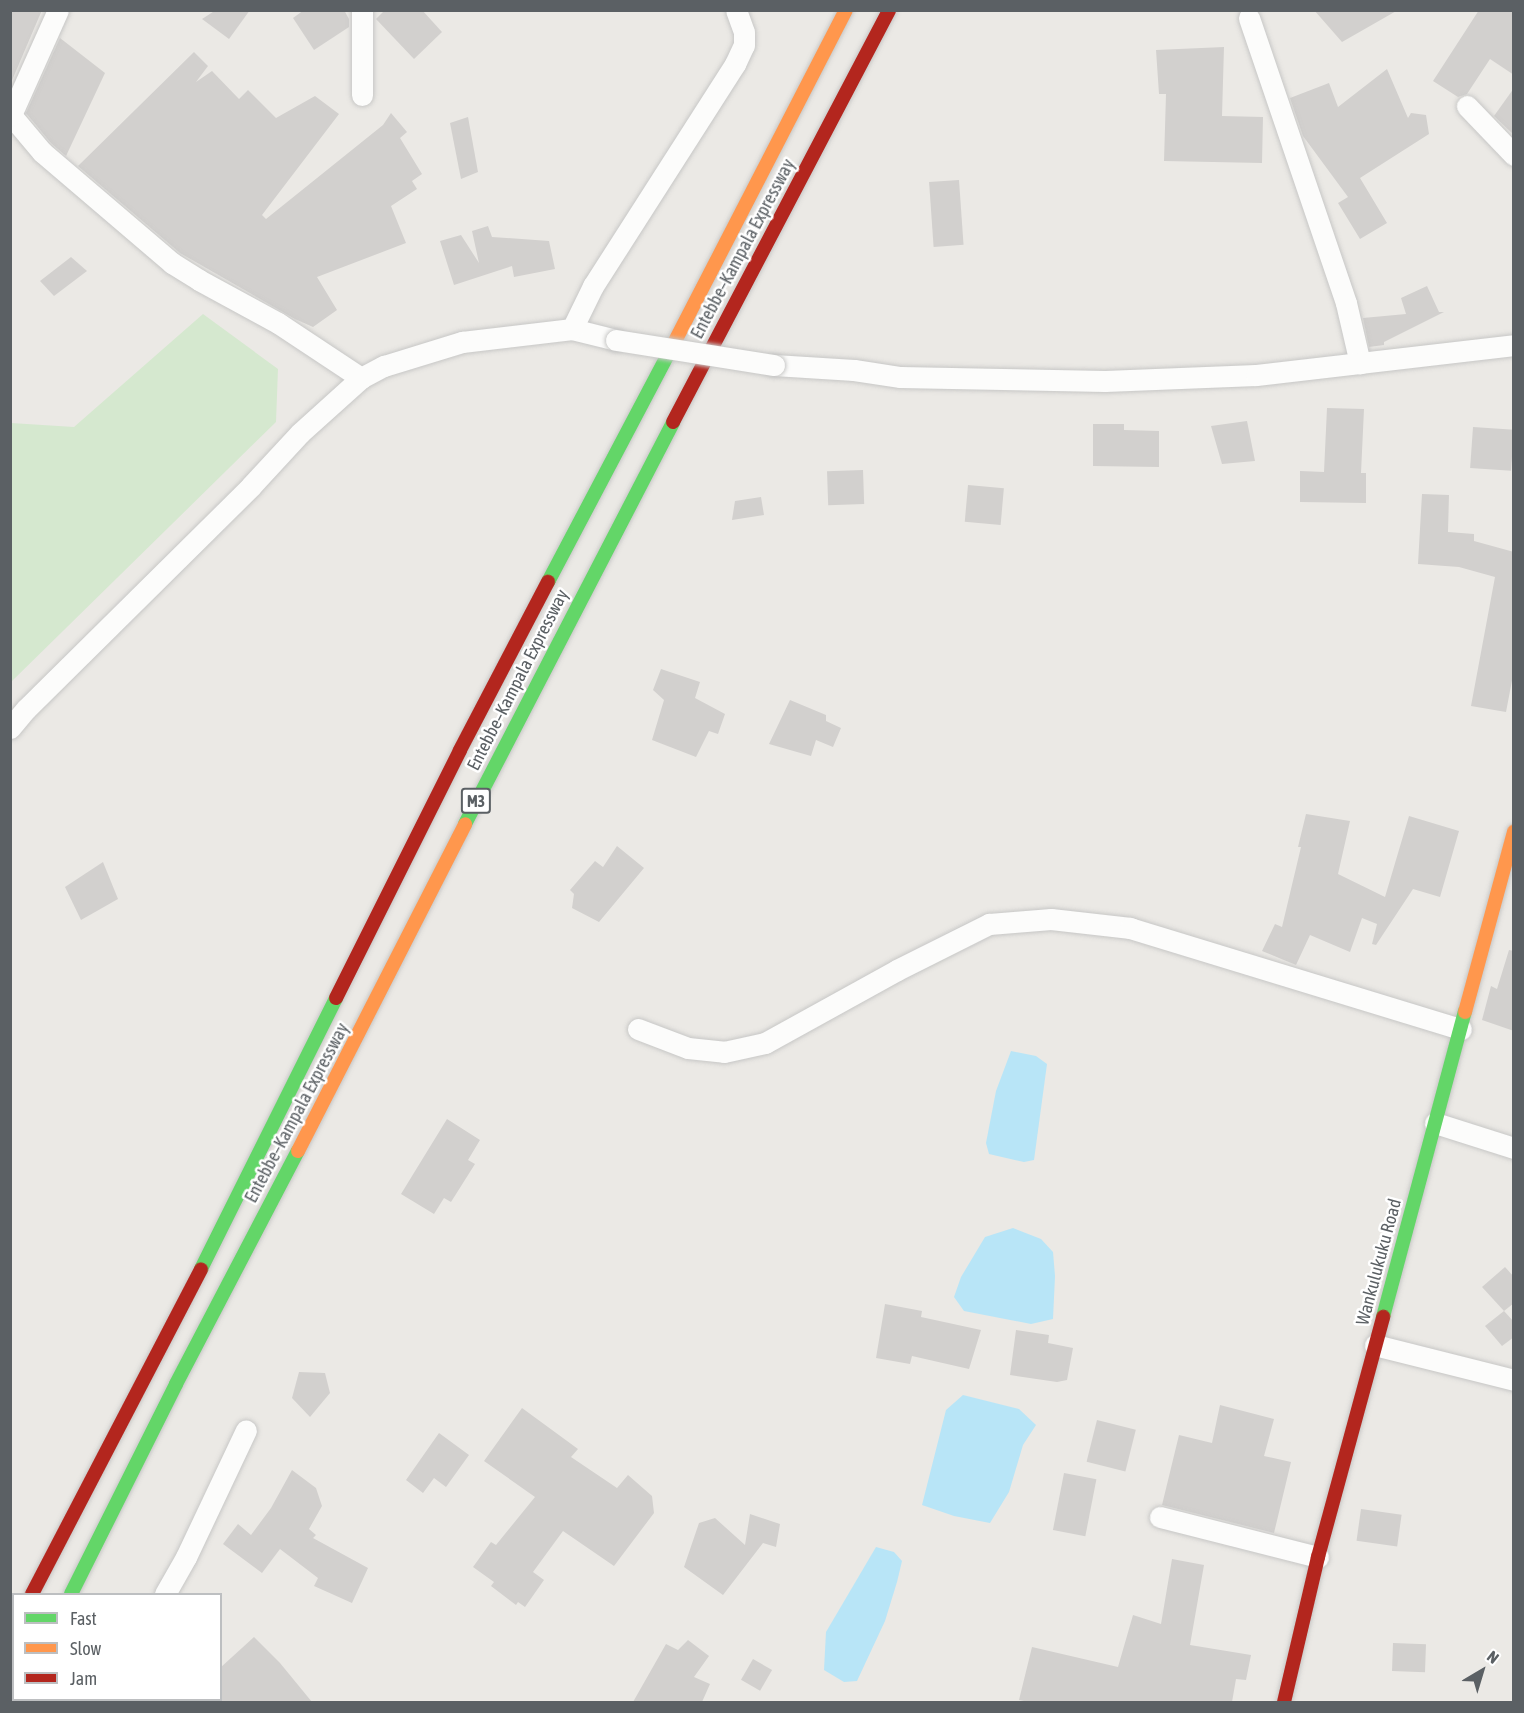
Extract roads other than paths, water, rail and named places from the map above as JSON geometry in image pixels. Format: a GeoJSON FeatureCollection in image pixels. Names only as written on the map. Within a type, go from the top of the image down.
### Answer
{"type":"FeatureCollection","features":[{"type":"Feature","properties":{"kind":"main road","name":"Entebbe–Kampala Expressway"},"geometry":{"type":"LineString","coordinates":[[33,1593],[156,1358],[460,750],[784,134],[846,10]]}},
{"type":"Feature","properties":{"kind":"main road","name":"Entebbe–Kampala Expressway"},"geometry":{"type":"LineString","coordinates":[[72,1593],[176,1384],[348,1056],[530,695],[889,10]]}},
{"type":"Feature","properties":{"kind":"main road","name":"Wankulukuku Road"},"geometry":{"type":"LineString","coordinates":[[1284,1702],[1318,1557],[1514,832]]}},
{"type":"Feature","properties":{"kind":"street"},"geometry":{"type":"LineString","coordinates":[[58,10],[11,114],[42,152],[172,262],[199,280],[278,323],[361,378]]}},
{"type":"Feature","properties":{"kind":"street"},"geometry":{"type":"LineString","coordinates":[[362,10],[362,95]]}},
{"type":"Feature","properties":{"kind":"street"},"geometry":{"type":"LineString","coordinates":[[572,329],[593,286],[735,64],[744,45],[744,32],[736,10]]}},
{"type":"Feature","properties":{"kind":"street"},"geometry":{"type":"LineString","coordinates":[[1249,18],[1346,303],[1360,363]]}},
{"type":"Feature","properties":{"kind":"street"},"geometry":{"type":"LineString","coordinates":[[1467,106],[1514,155]]}},
{"type":"Feature","properties":{"kind":"street"},"geometry":{"type":"LineString","coordinates":[[10,728],[26,709],[251,486],[300,433],[361,378],[384,366],[462,342],[572,329],[616,340],[774,365],[854,370],[900,377],[1105,381],[1256,375],[1514,345]]}},
{"type":"Feature","properties":{"kind":"street"},"geometry":{"type":"LineString","coordinates":[[638,1029],[688,1048],[724,1052],[765,1043],[897,970],[989,924],[1051,919],[1130,928],[1461,1029]]}},
{"type":"Feature","properties":{"kind":"street"},"geometry":{"type":"LineString","coordinates":[[1436,1124],[1514,1148]]}},
{"type":"Feature","properties":{"kind":"street"},"geometry":{"type":"LineString","coordinates":[[1375,1345],[1514,1380]]}},
{"type":"Feature","properties":{"kind":"street"},"geometry":{"type":"LineString","coordinates":[[166,1593],[186,1557],[246,1430]]}},
{"type":"Feature","properties":{"kind":"street"},"geometry":{"type":"LineString","coordinates":[[1160,1517],[1318,1557]]}},
{"type":"Feature","properties":{"kind":"water"},"geometry":{"type":"Polygon","coordinates":[[[1011,1051],[1036,1056],[1047,1064],[1034,1160],[1024,1162],[989,1154],[986,1143],[996,1091],[1011,1051]]]}},
{"type":"Feature","properties":{"kind":"water"},"geometry":{"type":"Polygon","coordinates":[[[1013,1228],[1041,1239],[1053,1252],[1055,1276],[1053,1319],[1031,1324],[964,1311],[954,1297],[961,1277],[985,1237],[1013,1228]]]}},
{"type":"Feature","properties":{"kind":"water"},"geometry":{"type":"Polygon","coordinates":[[[963,1395],[1019,1409],[1036,1425],[1023,1445],[1009,1492],[990,1523],[954,1516],[922,1505],[946,1410],[963,1395]]]}},
{"type":"Feature","properties":{"kind":"water"},"geometry":{"type":"Polygon","coordinates":[[[876,1547],[894,1552],[902,1561],[885,1621],[857,1681],[844,1682],[824,1670],[826,1632],[876,1547]]]}}]}
